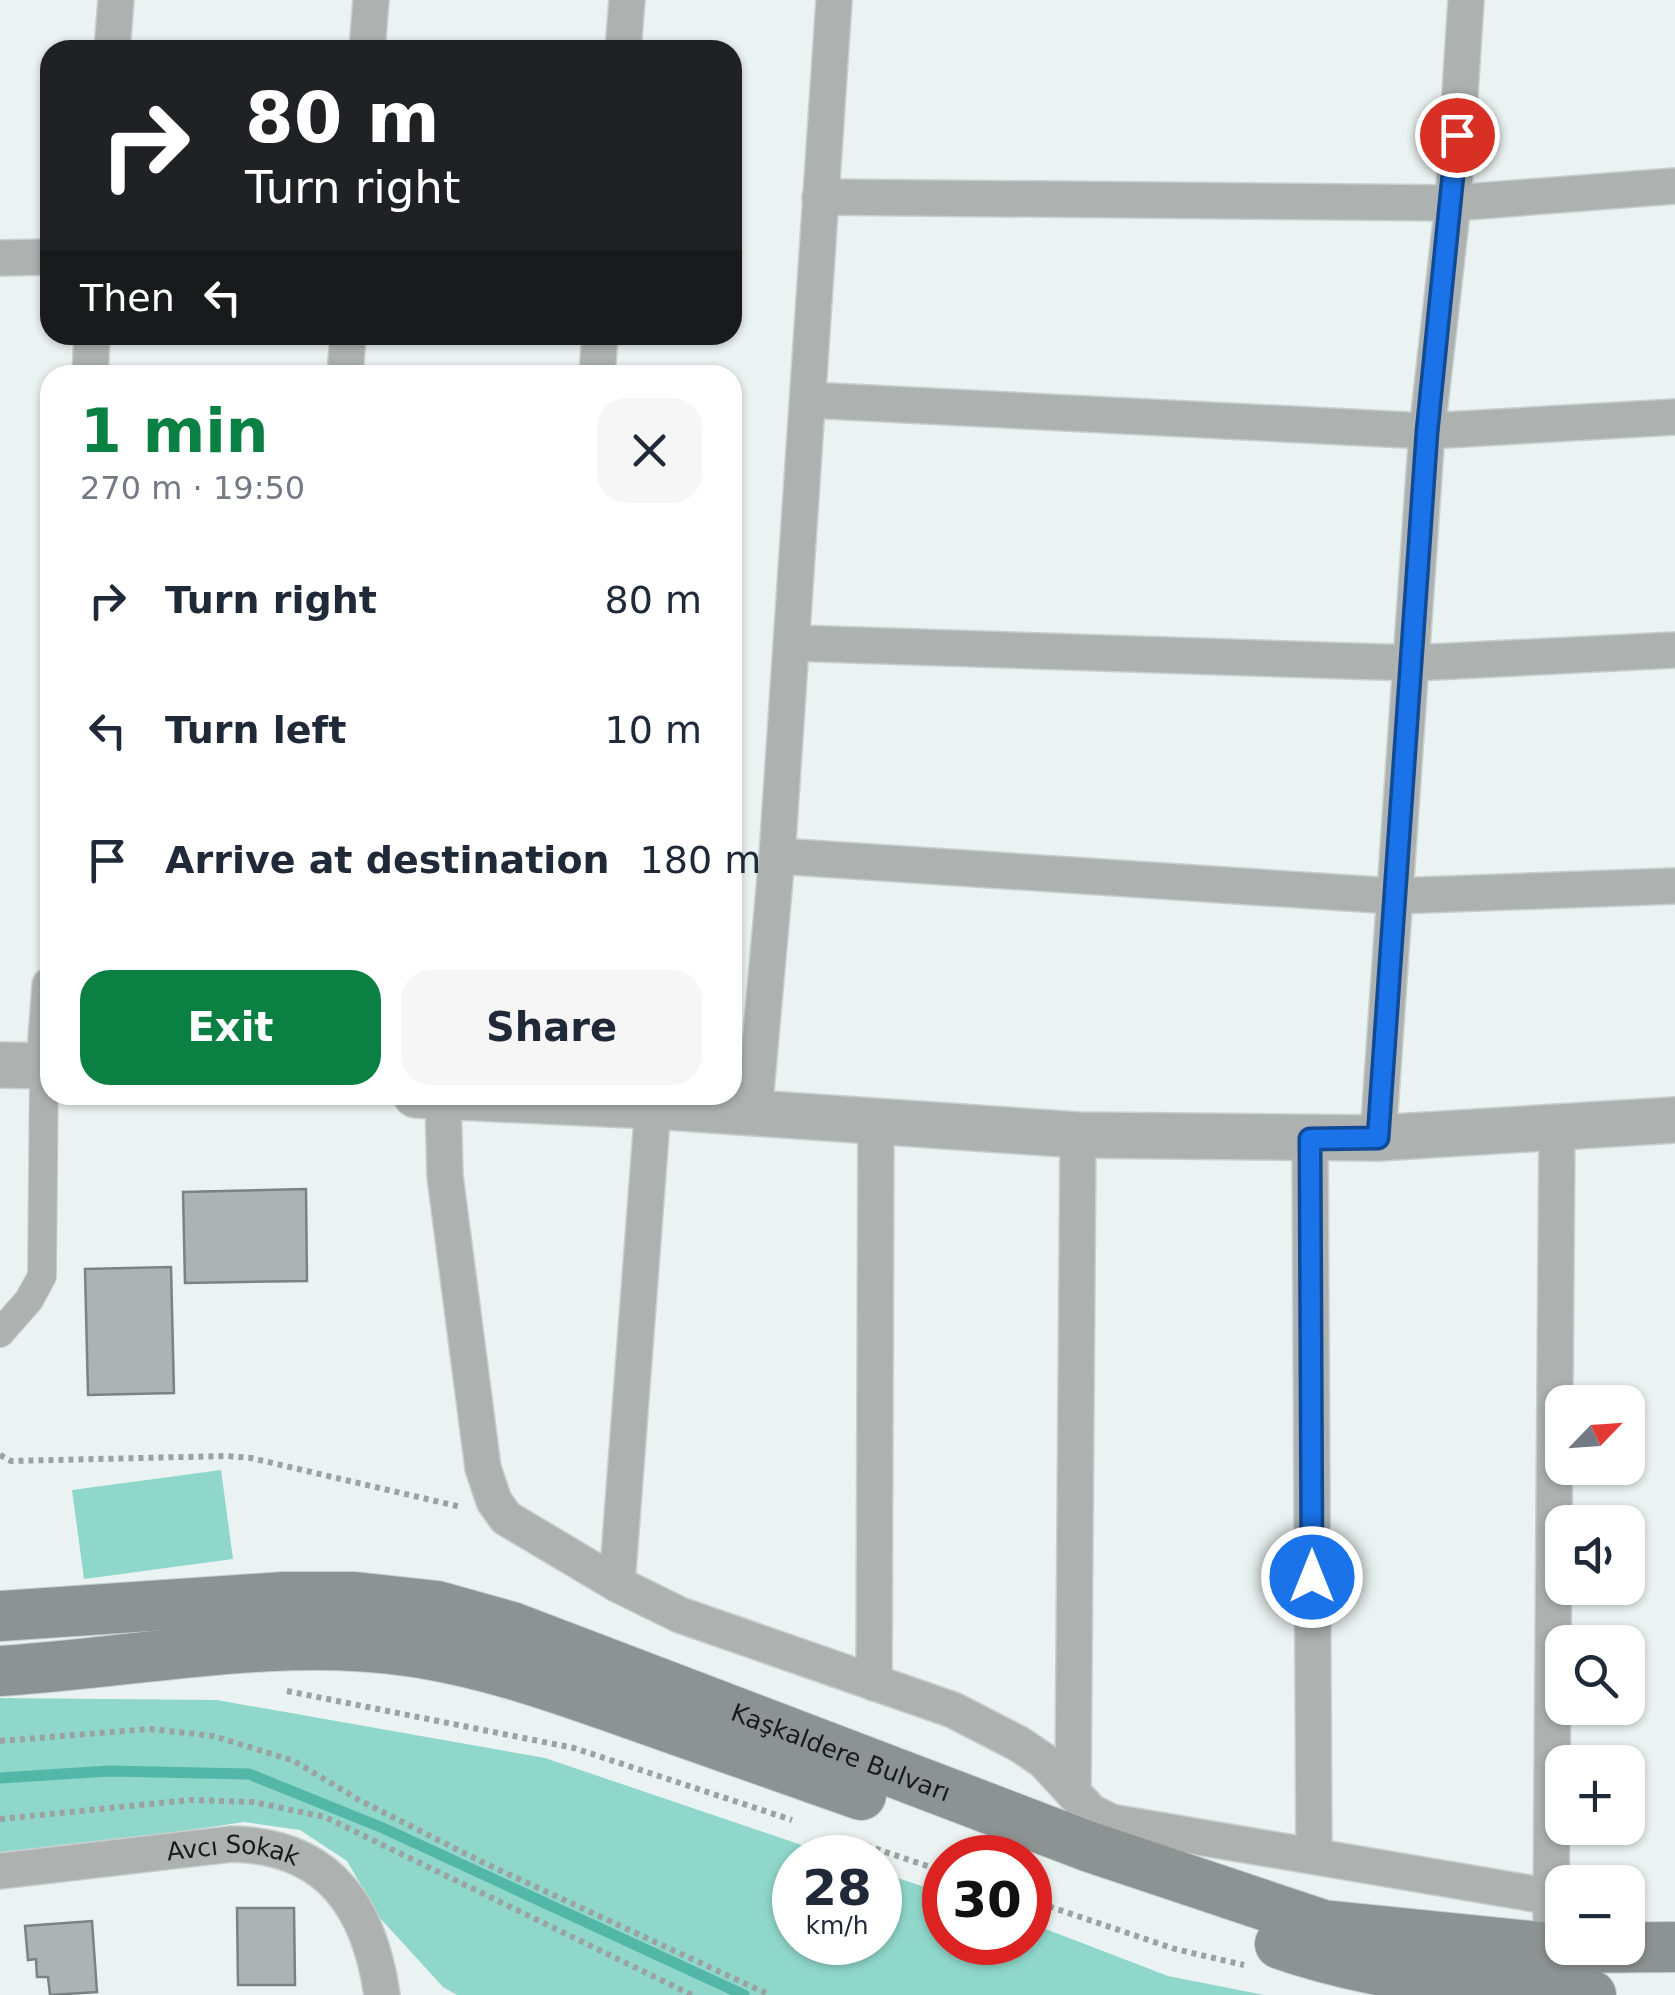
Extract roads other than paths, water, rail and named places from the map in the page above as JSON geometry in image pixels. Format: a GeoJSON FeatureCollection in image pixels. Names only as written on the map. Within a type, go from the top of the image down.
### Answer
{"type":"FeatureCollection","features":[{"type":"Feature","properties":{"kind":"main road","name":"Kaşkaldere Bulvarı"},"geometry":{"type":"LineString","coordinates":[[0,1616],[284,1596],[355,1597],[437,1606],[512,1627],[1087,1846],[1323,1925],[1545,1948]]}},
{"type":"Feature","properties":{"kind":"main road","name":"Kaşkaldere Bulvarı"},"geometry":{"type":"LineString","coordinates":[[0,1671],[228,1650],[332,1646],[406,1650],[486,1666],[1304,1952],[1382,1971],[1591,1995]]}},
{"type":"Feature","properties":{"kind":"main road","name":"Kaşkaldere Bulvarı"},"geometry":{"type":"LineString","coordinates":[[1645,1946],[1675,1946]]}},
{"type":"Feature","properties":{"kind":"street"},"geometry":{"type":"LineString","coordinates":[[113,40],[116,0]]}},
{"type":"Feature","properties":{"kind":"street"},"geometry":{"type":"LineString","coordinates":[[368,40],[371,0]]}},
{"type":"Feature","properties":{"kind":"street"},"geometry":{"type":"LineString","coordinates":[[624,40],[627,0]]}},
{"type":"Feature","properties":{"kind":"street"},"geometry":{"type":"LineString","coordinates":[[754,1113],[777,856],[834,0]]}},
{"type":"Feature","properties":{"kind":"street"},"geometry":{"type":"LineString","coordinates":[[1378,1138],[1427,432],[1453,203],[1466,0]]}},
{"type":"Feature","properties":{"kind":"street"},"geometry":{"type":"LineString","coordinates":[[820,197],[1453,203],[1675,186]]}},
{"type":"Feature","properties":{"kind":"street"},"geometry":{"type":"LineString","coordinates":[[0,258],[40,256]]}},
{"type":"Feature","properties":{"kind":"street"},"geometry":{"type":"LineString","coordinates":[[808,400],[1427,432],[1675,417]]}},
{"type":"Feature","properties":{"kind":"street"},"geometry":{"type":"LineString","coordinates":[[792,642],[1413,663],[1675,650]]}},
{"type":"Feature","properties":{"kind":"street"},"geometry":{"type":"LineString","coordinates":[[777,856],[1394,896],[1675,886]]}},
{"type":"Feature","properties":{"kind":"street"},"geometry":{"type":"LineString","coordinates":[[0,1065],[40,1066]]}},
{"type":"Feature","properties":{"kind":"street"},"geometry":{"type":"LineString","coordinates":[[0,1332],[29,1300],[42,1276],[46,1105]]}},
{"type":"Feature","properties":{"kind":"street"},"geometry":{"type":"LineString","coordinates":[[432,1105],[483,1468],[494,1501],[506,1518],[617,1584],[680,1615],[954,1710],[1019,1744],[1044,1762],[1090,1812],[1111,1822],[1545,1895]]}},
{"type":"Feature","properties":{"kind":"street"},"geometry":{"type":"LineString","coordinates":[[640,1105],[1078,1135],[1310,1139],[1675,1120]]}},
{"type":"Feature","properties":{"kind":"street"},"geometry":{"type":"LineString","coordinates":[[617,1584],[653,1106]]}},
{"type":"Feature","properties":{"kind":"street"},"geometry":{"type":"LineString","coordinates":[[874,1683],[876,1120]]}},
{"type":"Feature","properties":{"kind":"street"},"geometry":{"type":"LineString","coordinates":[[1552,1865],[1557,1127]]}},
{"type":"Feature","properties":{"kind":"street"},"geometry":{"type":"LineString","coordinates":[[1072,1792],[1078,1135]]}},
{"type":"Feature","properties":{"kind":"street"},"geometry":{"type":"LineString","coordinates":[[1310,1139],[1314,1856]]}},
{"type":"Feature","properties":{"kind":"street","name":"Avcı Sokak"},"geometry":{"type":"LineString","coordinates":[[0,1871],[232,1844],[266,1844],[317,1866],[345,1895],[364,1924],[377,1959],[382,1995]]}},
{"type":"Feature","properties":{"kind":"waterway"},"geometry":{"type":"LineString","coordinates":[[0,1778],[109,1771],[249,1774],[383,1828],[744,1995]]}}]}
